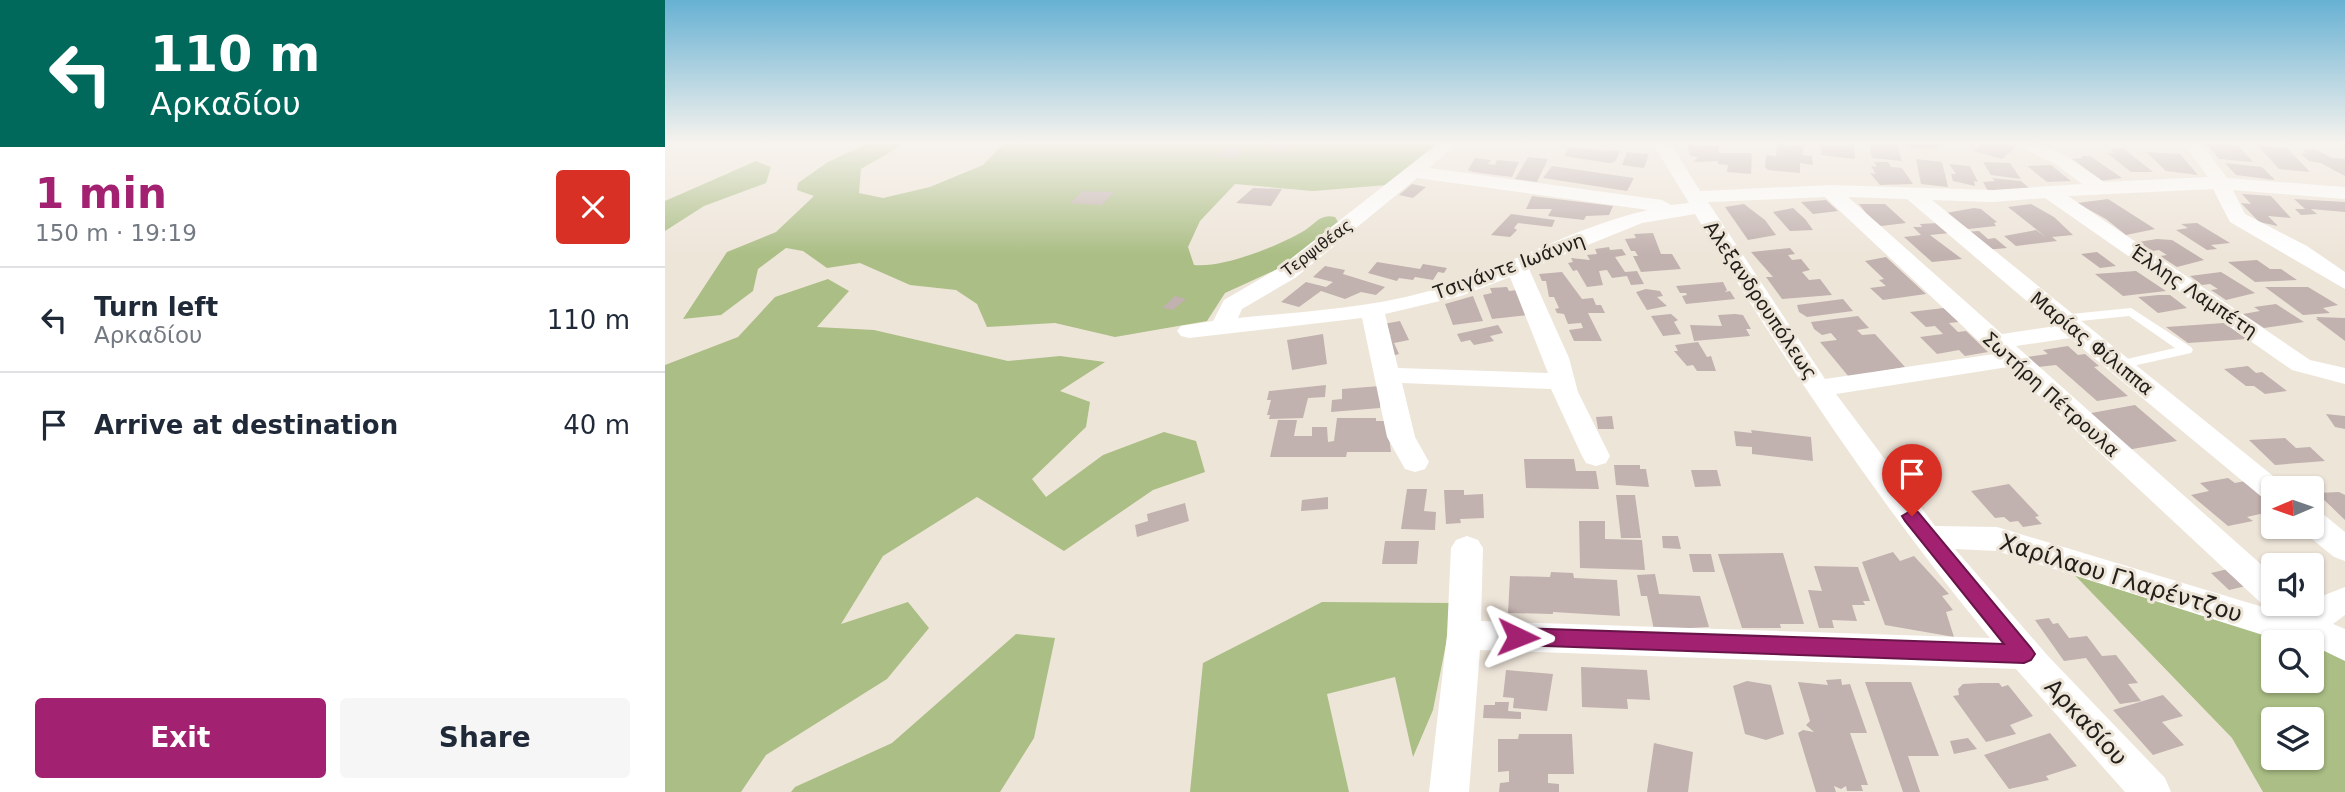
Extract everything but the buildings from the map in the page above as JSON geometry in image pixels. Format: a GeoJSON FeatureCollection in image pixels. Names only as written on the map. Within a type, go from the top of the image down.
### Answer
{"type":"FeatureCollection","features":[{"type":"Feature","properties":{"kind":"street","name":"Τερψιθέας"},"geometry":{"type":"LineString","coordinates":[[1223,326],[1232,305],[1287,273],[1404,181]]}},
{"type":"Feature","properties":{"kind":"street"},"geometry":{"type":"LineString","coordinates":[[1478,181],[1674,209]]}},
{"type":"Feature","properties":{"kind":"street","name":"Αλεξανδρουπόλεως"},"geometry":{"type":"LineString","coordinates":[[1684,181],[1865,453]]}},
{"type":"Feature","properties":{"kind":"street"},"geometry":{"type":"LineString","coordinates":[[2090,181],[2100,188]]}},
{"type":"Feature","properties":{"kind":"street"},"geometry":{"type":"LineString","coordinates":[[1697,202],[1830,191],[1993,196],[2221,183],[2345,193]]}},
{"type":"Feature","properties":{"kind":"street"},"geometry":{"type":"LineString","coordinates":[[2221,183],[2237,218],[2299,251],[2345,282]]}},
{"type":"Feature","properties":{"kind":"street","name":"Σωτήρη Πέτρουλα"},"geometry":{"type":"LineString","coordinates":[[1830,191],[2261,583]]}},
{"type":"Feature","properties":{"kind":"street","name":"Έλλης Λαμπέτη"},"geometry":{"type":"LineString","coordinates":[[2049,192],[2301,365],[2345,376]]}},
{"type":"Feature","properties":{"kind":"street","name":"Μαρίας Φίλιππα"},"geometry":{"type":"LineString","coordinates":[[1913,194],[2068,325],[2261,481]]}},
{"type":"Feature","properties":{"kind":"street","name":"Τσιγάντε Ιωάννη"},"geometry":{"type":"LineString","coordinates":[[1189,331],[1372,309],[1452,291],[1648,213],[1697,202]]}},
{"type":"Feature","properties":{"kind":"street"},"geometry":{"type":"LineString","coordinates":[[1517,267],[1563,380],[1565,392],[1596,456]]}},
{"type":"Feature","properties":{"kind":"street"},"geometry":{"type":"LineString","coordinates":[[1372,309],[1401,437],[1415,463]]}},
{"type":"Feature","properties":{"kind":"street"},"geometry":{"type":"LineString","coordinates":[[1819,387],[2004,351],[2068,325]]}},
{"type":"Feature","properties":{"kind":"street"},"geometry":{"type":"LineString","coordinates":[[1388,375],[1563,380]]}},
{"type":"Feature","properties":{"kind":"street","name":"Αρκαδίου"},"geometry":{"type":"LineString","coordinates":[[1865,453],[1927,537],[2024,654],[2151,792]]}},
{"type":"Feature","properties":{"kind":"street"},"geometry":{"type":"LineString","coordinates":[[2324,532],[2345,549]]}},
{"type":"Feature","properties":{"kind":"street","name":"Χαρίλαου Γλαρέντζου"},"geometry":{"type":"LineString","coordinates":[[1927,537],[1997,539],[2266,622],[2315,630]]}},
{"type":"Feature","properties":{"kind":"street"},"geometry":{"type":"LineString","coordinates":[[1449,792],[1464,635],[1467,548]]}},
{"type":"Feature","properties":{"kind":"street"},"geometry":{"type":"LineString","coordinates":[[2298,616],[2315,630],[2321,611],[2345,600]]}},
{"type":"Feature","properties":{"kind":"street"},"geometry":{"type":"LineString","coordinates":[[1464,635],[2024,654]]}},
{"type":"Feature","properties":{"kind":"street"},"geometry":{"type":"LineString","coordinates":[[2324,635],[2345,646]]}},
{"type":"Feature","properties":{"kind":"lane"},"geometry":{"type":"LineString","coordinates":[[2068,325],[2131,312],[2186,350],[2119,365]]}},
{"type":"Feature","properties":{"kind":"green space"},"geometry":{"type":"Polygon","coordinates":[[[711,181],[767,181],[704,206],[665,231],[665,201],[711,181]]]}},
{"type":"Feature","properties":{"kind":"green space"},"geometry":{"type":"Polygon","coordinates":[[[860,181],[859,193],[883,198],[945,181],[1392,181],[1387,185],[1313,191],[1235,184],[1200,221],[1188,247],[1194,265],[1234,260],[1264,250],[1302,232],[1325,217],[1335,217],[1340,225],[1293,262],[1225,293],[1207,321],[1115,337],[1055,323],[987,327],[977,304],[956,290],[910,285],[860,263],[827,268],[803,251],[786,248],[758,269],[753,291],[721,315],[683,319],[727,252],[776,232],[814,196],[797,190],[798,183],[860,181]]]}},
{"type":"Feature","properties":{"kind":"green space"},"geometry":{"type":"Polygon","coordinates":[[[828,279],[849,291],[817,327],[874,330],[1008,361],[1060,356],[1105,362],[1060,391],[1090,402],[1086,427],[1032,479],[1046,497],[1103,455],[1164,432],[1196,441],[1205,472],[1153,490],[1064,551],[977,497],[883,556],[841,624],[908,602],[929,628],[887,679],[766,755],[741,792],[665,792],[665,365],[738,337],[775,297],[828,279]]]}},
{"type":"Feature","properties":{"kind":"green space"},"geometry":{"type":"Polygon","coordinates":[[[2063,563],[2271,630],[2261,630],[2261,693],[2324,693],[2324,648],[2345,656],[2345,792],[2263,792],[2232,738],[2063,563]]]}},
{"type":"Feature","properties":{"kind":"green space"},"geometry":{"type":"Polygon","coordinates":[[[1322,602],[1454,603],[1433,710],[1413,757],[1395,677],[1327,694],[1349,792],[1190,792],[1203,663],[1322,602]]]}},
{"type":"Feature","properties":{"kind":"green space"},"geometry":{"type":"Polygon","coordinates":[[[1016,634],[1055,638],[1034,738],[1000,792],[791,792],[795,787],[892,743],[1016,634]]]}},
{"type":"Feature","properties":{"kind":"route"},"geometry":{"type":"LineString","coordinates":[[1518,637],[2024,654],[1912,516]]}}]}
